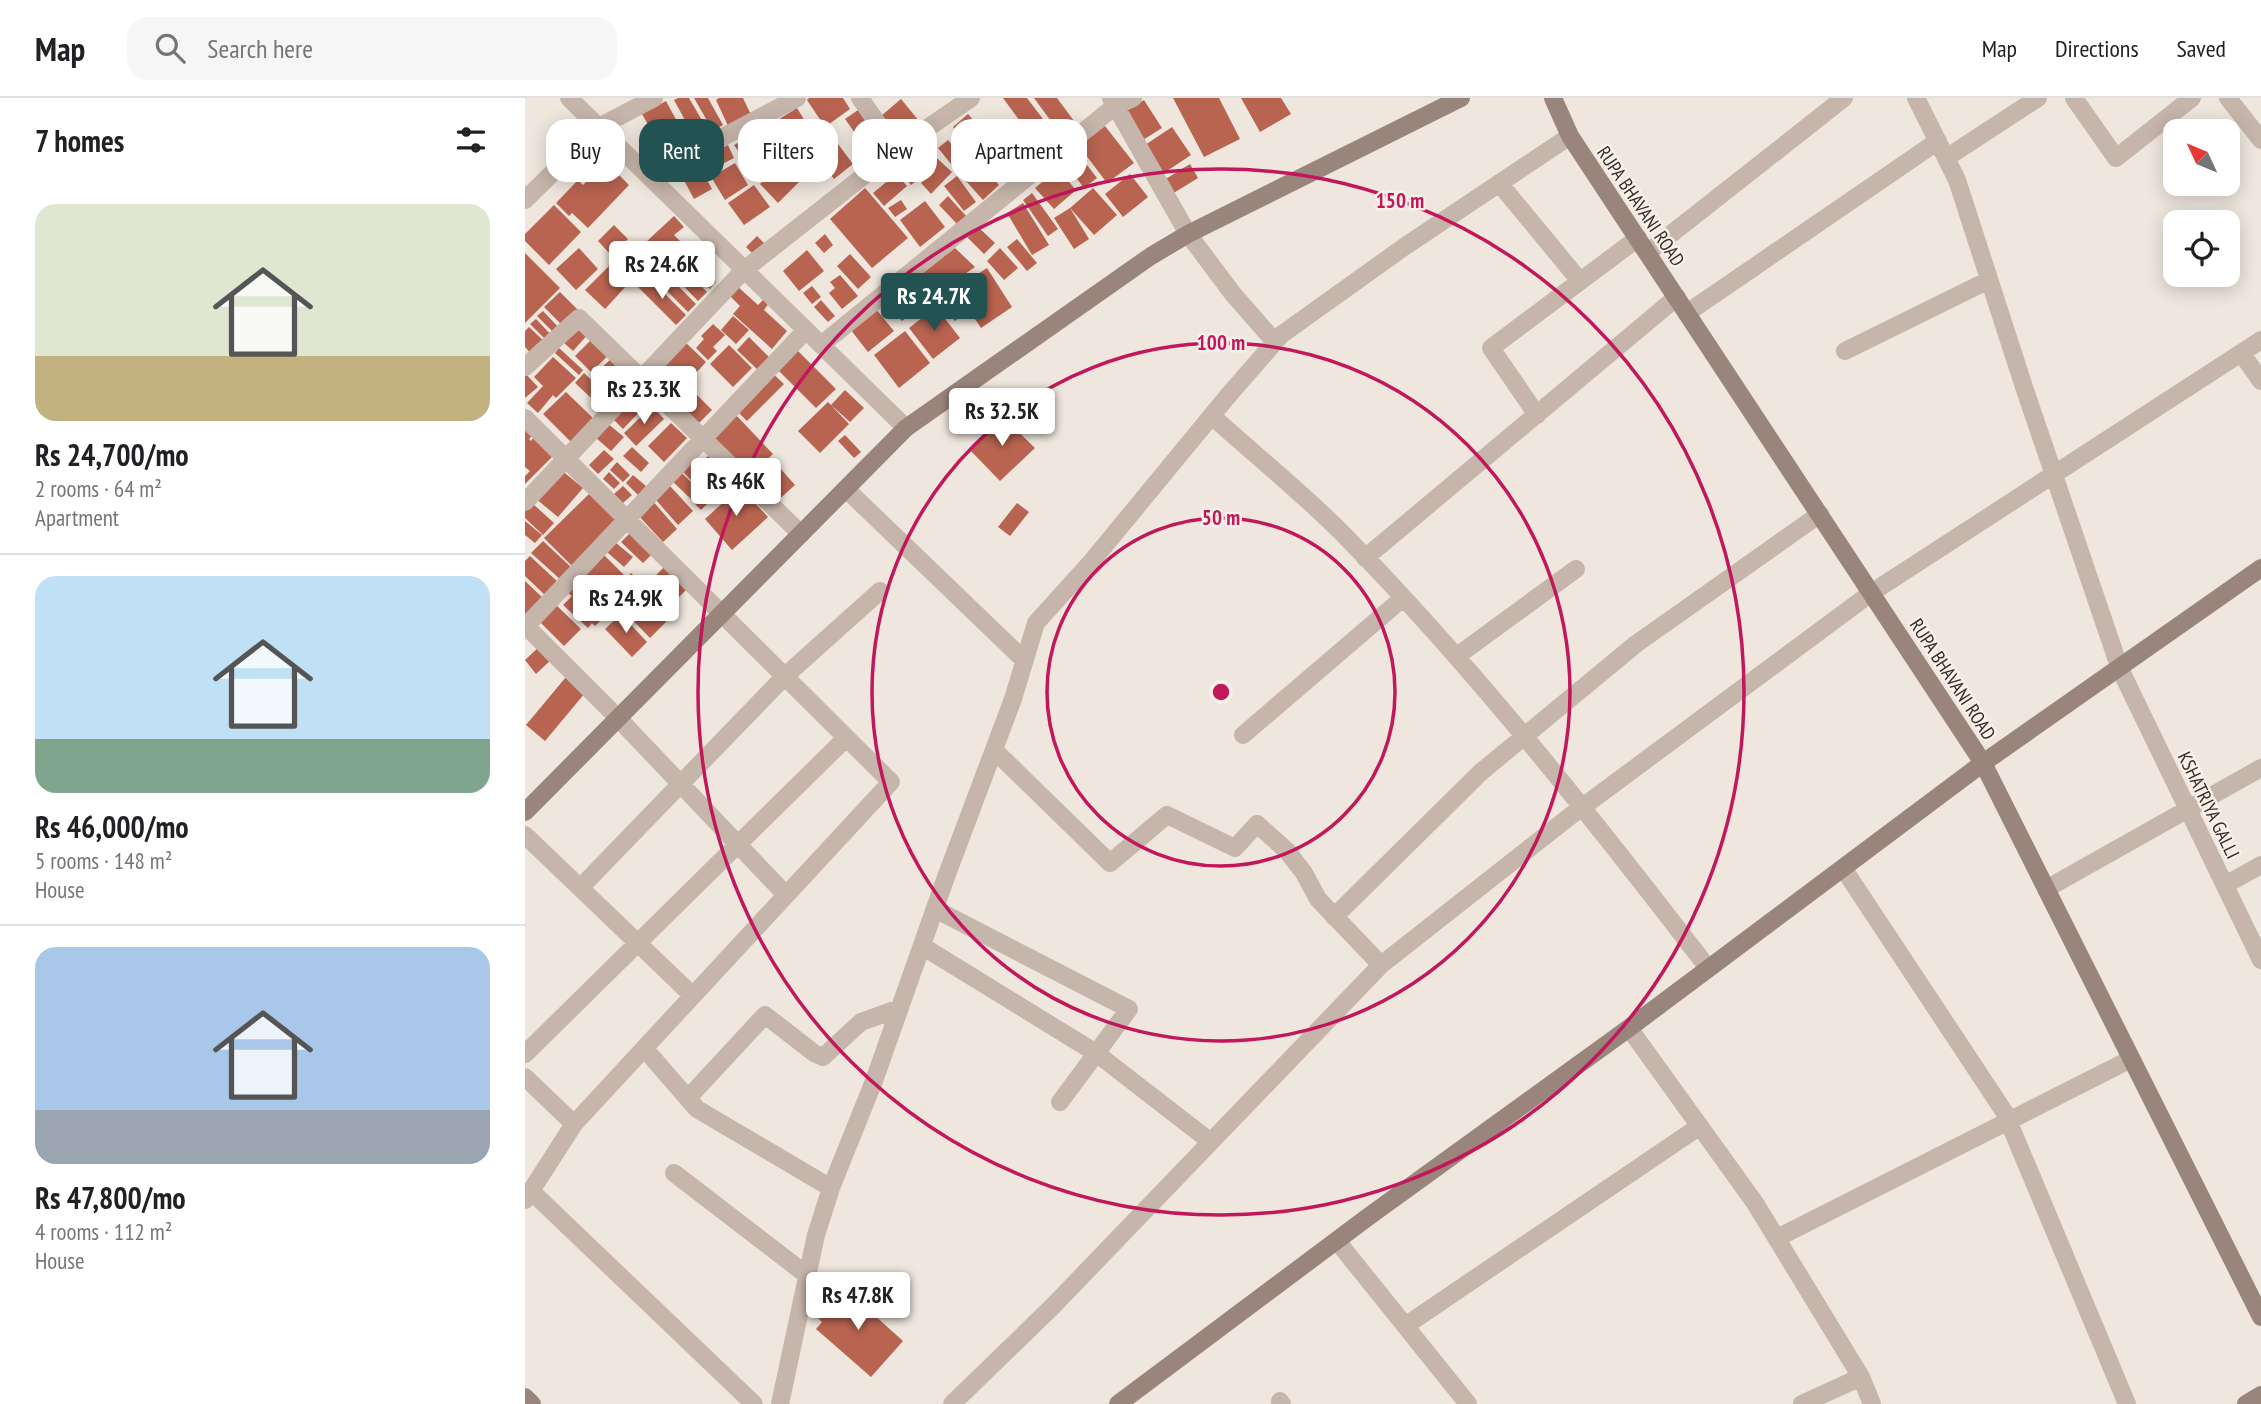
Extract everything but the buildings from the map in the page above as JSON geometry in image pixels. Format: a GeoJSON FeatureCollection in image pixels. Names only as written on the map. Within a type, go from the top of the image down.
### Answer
{"type":"FeatureCollection","features":[{"type":"Feature","properties":{"kind":"street"},"geometry":{"type":"LineString","coordinates":[[569,98],[591,119]]}},
{"type":"Feature","properties":{"kind":"street"},"geometry":{"type":"LineString","coordinates":[[614,119],[654,98]]}},
{"type":"Feature","properties":{"kind":"street"},"geometry":{"type":"LineString","coordinates":[[724,136],[797,98]]}},
{"type":"Feature","properties":{"kind":"street"},"geometry":{"type":"LineString","coordinates":[[860,98],[874,119]]}},
{"type":"Feature","properties":{"kind":"street"},"geometry":{"type":"LineString","coordinates":[[937,121],[971,98]]}},
{"type":"Feature","properties":{"kind":"street"},"geometry":{"type":"LineString","coordinates":[[821,345],[1113,102],[1133,98]]}},
{"type":"Feature","properties":{"kind":"street"},"geometry":{"type":"LineString","coordinates":[[525,812],[906,428],[1188,234],[1439,103],[1461,98]]}},
{"type":"Feature","properties":{"kind":"street","name":"RUPA BHAVANI ROAD"},"geometry":{"type":"LineString","coordinates":[[1553,98],[1570,136],[1983,763],[2261,1317]]}},
{"type":"Feature","properties":{"kind":"street"},"geometry":{"type":"LineString","coordinates":[[1537,415],[1491,348],[1580,281],[1643,246],[1844,98]]}},
{"type":"Feature","properties":{"kind":"street","name":"KSHATRIYA GALLI"},"geometry":{"type":"LineString","coordinates":[[1916,98],[1957,180],[2120,669],[2261,960]]}},
{"type":"Feature","properties":{"kind":"street"},"geometry":{"type":"LineString","coordinates":[[1946,158],[2038,98]]}},
{"type":"Feature","properties":{"kind":"street"},"geometry":{"type":"LineString","coordinates":[[2074,98],[2116,158],[2192,98]]}},
{"type":"Feature","properties":{"kind":"street"},"geometry":{"type":"LineString","coordinates":[[2228,98],[2261,140]]}},
{"type":"Feature","properties":{"kind":"street"},"geometry":{"type":"LineString","coordinates":[[1113,102],[1188,234],[1233,294],[1275,342]]}},
{"type":"Feature","properties":{"kind":"street"},"geometry":{"type":"LineString","coordinates":[[780,1404],[816,1235],[831,1188],[874,1081],[1036,623],[1092,561],[1281,335],[1404,247],[1570,136]]}},
{"type":"Feature","properties":{"kind":"street"},"geometry":{"type":"LineString","coordinates":[[1687,313],[1938,141]]}},
{"type":"Feature","properties":{"kind":"street"},"geometry":{"type":"LineString","coordinates":[[625,152],[639,166]]}},
{"type":"Feature","properties":{"kind":"street"},"geometry":{"type":"LineString","coordinates":[[525,200],[546,179]]}},
{"type":"Feature","properties":{"kind":"street"},"geometry":{"type":"LineString","coordinates":[[655,182],[906,428]]}},
{"type":"Feature","properties":{"kind":"street"},"geometry":{"type":"LineString","coordinates":[[525,502],[744,270],[855,182]]}},
{"type":"Feature","properties":{"kind":"street"},"geometry":{"type":"LineString","coordinates":[[1499,183],[1580,281]]}},
{"type":"Feature","properties":{"kind":"street"},"geometry":{"type":"LineString","coordinates":[[1845,351],[1989,280]]}},
{"type":"Feature","properties":{"kind":"street"},"geometry":{"type":"LineString","coordinates":[[1365,558],[1677,297]]}},
{"type":"Feature","properties":{"kind":"street"},"geometry":{"type":"LineString","coordinates":[[525,367],[579,318],[801,534]]}},
{"type":"Feature","properties":{"kind":"street"},"geometry":{"type":"LineString","coordinates":[[786,895],[618,718],[525,626],[806,330]]}},
{"type":"Feature","properties":{"kind":"street"},"geometry":{"type":"LineString","coordinates":[[952,1404],[1053,1306],[1381,965],[1582,807],[1871,593],[2261,340]]}},
{"type":"Feature","properties":{"kind":"street"},"geometry":{"type":"LineString","coordinates":[[2242,354],[2261,381]]}},
{"type":"Feature","properties":{"kind":"street"},"geometry":{"type":"LineString","coordinates":[[1212,415],[1345,536],[1457,656],[1582,807],[1708,968]]}},
{"type":"Feature","properties":{"kind":"street"},"geometry":{"type":"LineString","coordinates":[[525,418],[891,782],[574,1124],[528,1196],[754,1404]]}},
{"type":"Feature","properties":{"kind":"street"},"geometry":{"type":"LineString","coordinates":[[846,489],[1024,660]]}},
{"type":"Feature","properties":{"kind":"street"},"geometry":{"type":"LineString","coordinates":[[1334,917],[1481,772],[1636,644],[1820,514]]}},
{"type":"Feature","properties":{"kind":"street"},"geometry":{"type":"LineString","coordinates":[[1118,1404],[1629,1028],[1983,763],[2261,568]]}},
{"type":"Feature","properties":{"kind":"street"},"geometry":{"type":"LineString","coordinates":[[1457,656],[1576,569]]}},
{"type":"Feature","properties":{"kind":"street"},"geometry":{"type":"LineString","coordinates":[[580,888],[784,677],[880,591]]}},
{"type":"Feature","properties":{"kind":"street"},"geometry":{"type":"LineString","coordinates":[[1244,735],[1402,598]]}},
{"type":"Feature","properties":{"kind":"street"},"geometry":{"type":"LineString","coordinates":[[525,1054],[846,738]]}},
{"type":"Feature","properties":{"kind":"street"},"geometry":{"type":"LineString","coordinates":[[993,750],[1110,863],[1167,815],[1234,848],[1257,824],[1287,851],[1318,899],[1381,965]]}},
{"type":"Feature","properties":{"kind":"street"},"geometry":{"type":"LineString","coordinates":[[2046,889],[2261,768]]}},
{"type":"Feature","properties":{"kind":"street"},"geometry":{"type":"LineString","coordinates":[[525,835],[693,996]]}},
{"type":"Feature","properties":{"kind":"street"},"geometry":{"type":"LineString","coordinates":[[2225,885],[2261,864]]}},
{"type":"Feature","properties":{"kind":"street"},"geometry":{"type":"LineString","coordinates":[[1843,868],[2008,1121],[2127,1404]]}},
{"type":"Feature","properties":{"kind":"street"},"geometry":{"type":"LineString","coordinates":[[935,909],[1129,1009],[1060,1102]]}},
{"type":"Feature","properties":{"kind":"street"},"geometry":{"type":"LineString","coordinates":[[922,946],[1095,1053],[1211,1142]]}},
{"type":"Feature","properties":{"kind":"street"},"geometry":{"type":"LineString","coordinates":[[688,1098],[765,1015],[823,1057],[861,1021],[900,1008]]}},
{"type":"Feature","properties":{"kind":"street"},"geometry":{"type":"LineString","coordinates":[[1629,1028],[1755,1203],[1861,1377],[1872,1404]]}},
{"type":"Feature","properties":{"kind":"street"},"geometry":{"type":"LineString","coordinates":[[644,1048],[697,1109],[831,1188]]}},
{"type":"Feature","properties":{"kind":"street"},"geometry":{"type":"LineString","coordinates":[[1777,1238],[2131,1059]]}},
{"type":"Feature","properties":{"kind":"street"},"geometry":{"type":"LineString","coordinates":[[525,1077],[574,1124]]}},
{"type":"Feature","properties":{"kind":"street"},"geometry":{"type":"LineString","coordinates":[[1405,1326],[1700,1126]]}},
{"type":"Feature","properties":{"kind":"street"},"geometry":{"type":"LineString","coordinates":[[674,1173],[808,1276]]}},
{"type":"Feature","properties":{"kind":"street"},"geometry":{"type":"LineString","coordinates":[[1336,1241],[1468,1404]]}},
{"type":"Feature","properties":{"kind":"street"},"geometry":{"type":"LineString","coordinates":[[1801,1404],[1861,1377]]}},
{"type":"Feature","properties":{"kind":"street"},"geometry":{"type":"LineString","coordinates":[[2246,1404],[2261,1395]]}},
{"type":"Feature","properties":{"kind":"street"},"geometry":{"type":"LineString","coordinates":[[525,1397],[532,1404]]}}]}
